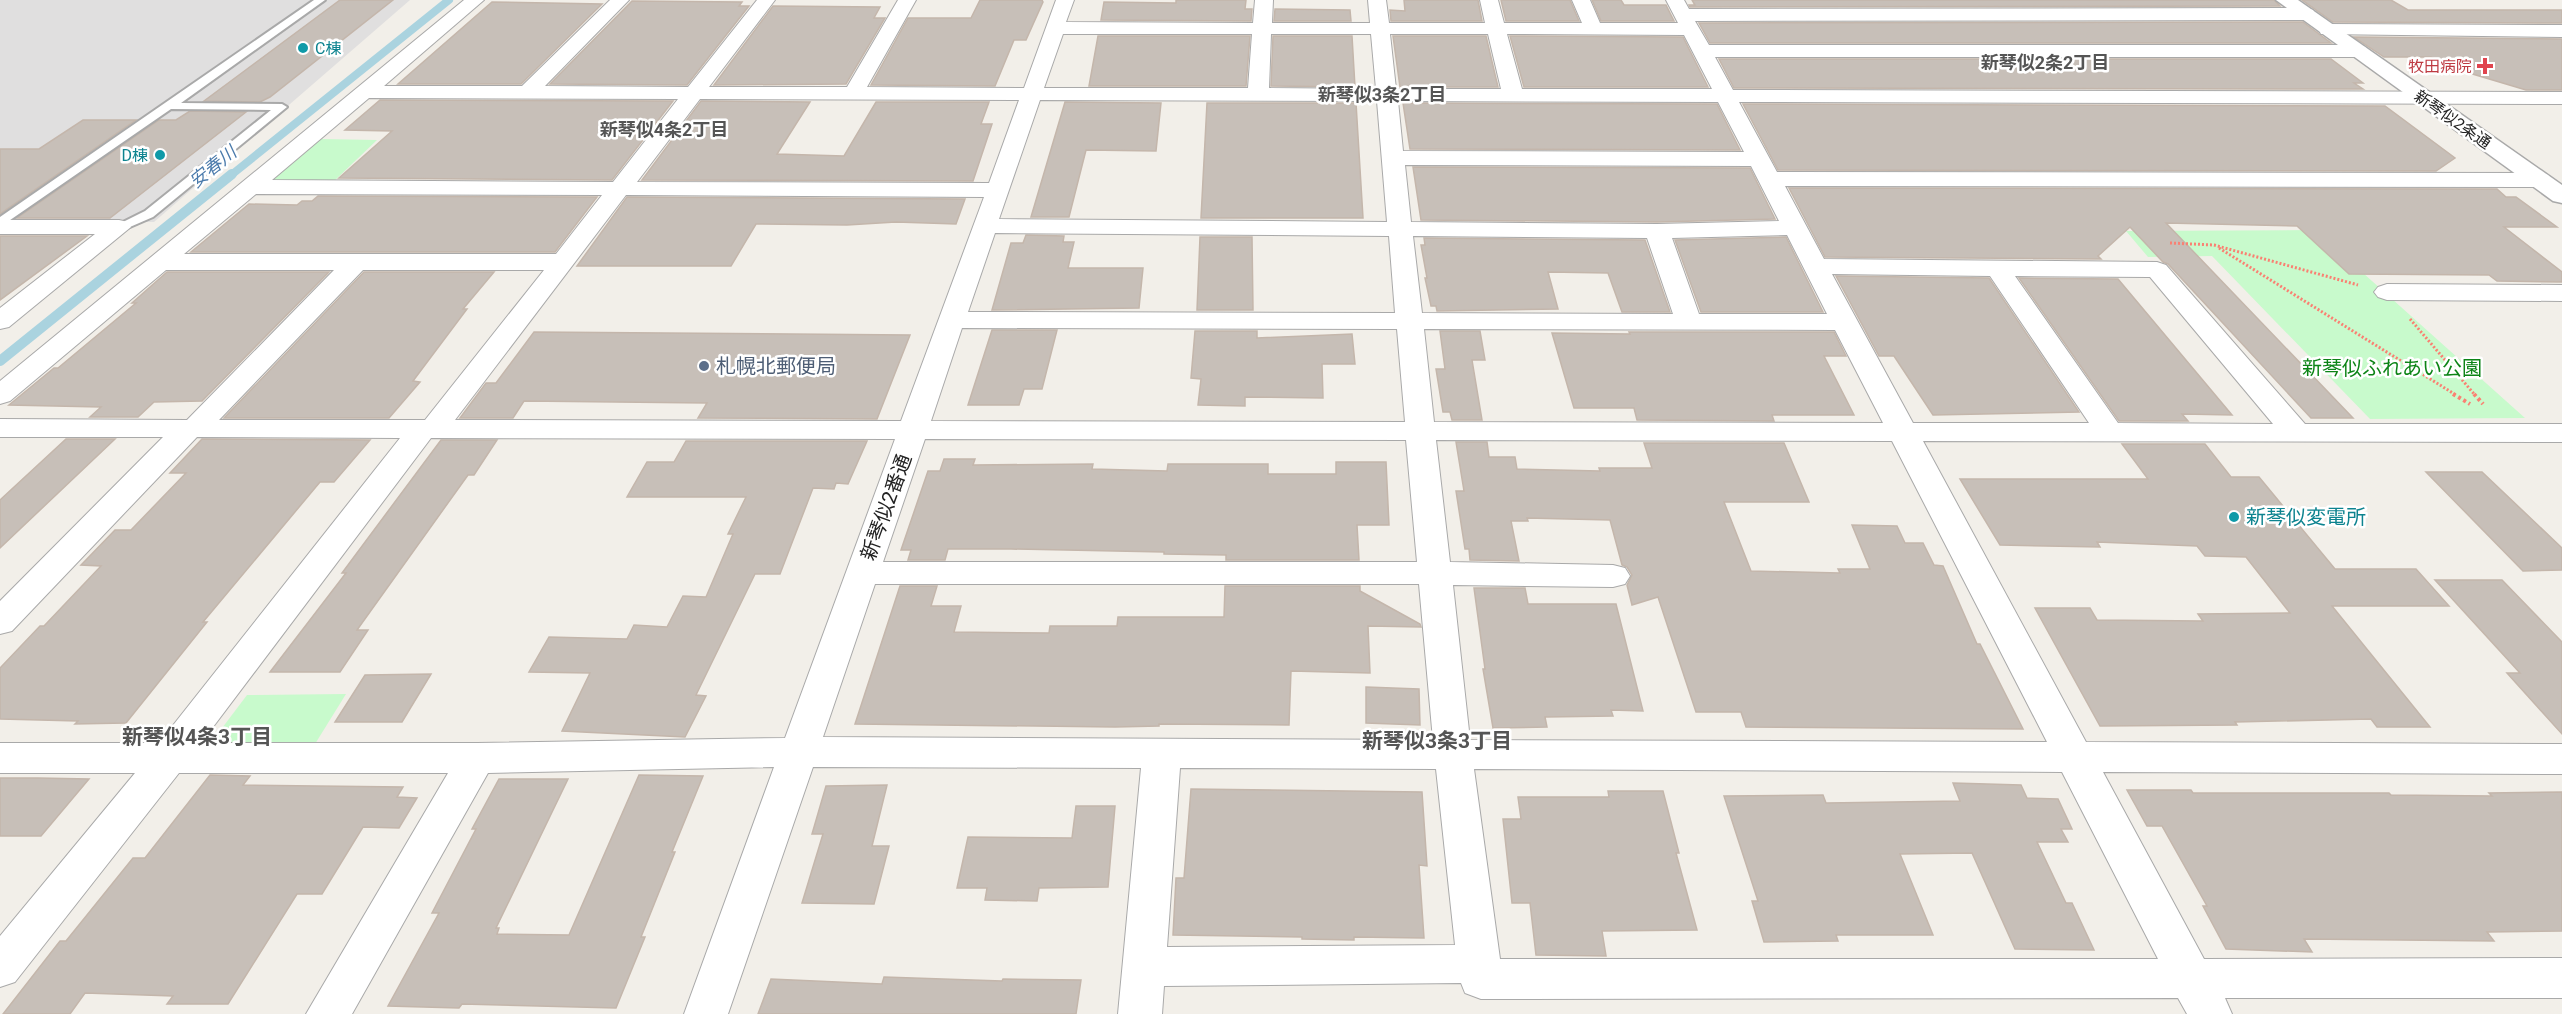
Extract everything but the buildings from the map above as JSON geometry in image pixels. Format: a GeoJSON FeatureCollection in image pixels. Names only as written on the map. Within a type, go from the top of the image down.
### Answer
{"type":"FeatureCollection","features":[{"type":"Feature","properties":{"kind":"street"},"geometry":{"type":"LineString","coordinates":[[0,395],[475,0]]}},
{"type":"Feature","properties":{"kind":"street"},"geometry":{"type":"LineString","coordinates":[[527,93],[620,0]]}},
{"type":"Feature","properties":{"kind":"street"},"geometry":{"type":"LineString","coordinates":[[0,968],[562,262],[766,0]]}},
{"type":"Feature","properties":{"kind":"street"},"geometry":{"type":"LineString","coordinates":[[854,94],[907,0]]}},
{"type":"Feature","properties":{"kind":"street"},"geometry":{"type":"LineString","coordinates":[[1258,94],[1264,0]]}},
{"type":"Feature","properties":{"kind":"street"},"geometry":{"type":"LineString","coordinates":[[1377,0],[1407,320],[1421,430],[1453,755],[1481,979],[2201,997],[2562,978]]}},
{"type":"Feature","properties":{"kind":"street"},"geometry":{"type":"LineString","coordinates":[[1489,0],[1513,95]]}},
{"type":"Feature","properties":{"kind":"street"},"geometry":{"type":"LineString","coordinates":[[1581,0],[1593,28]]}},
{"type":"Feature","properties":{"kind":"street","name":"新琴似2条通"},"geometry":{"type":"LineString","coordinates":[[2286,0],[2562,196]]}},
{"type":"Feature","properties":{"kind":"street"},"geometry":{"type":"LineString","coordinates":[[1060,14],[1262,29],[1593,28],[1998,16],[2306,14]]}},
{"type":"Feature","properties":{"kind":"street","name":"新琴似2番通"},"geometry":{"type":"LineString","coordinates":[[706,1014],[1060,14]]}},
{"type":"Feature","properties":{"kind":"street"},"geometry":{"type":"LineString","coordinates":[[1998,16],[2072,98]]}},
{"type":"Feature","properties":{"kind":"street"},"geometry":{"type":"LineString","coordinates":[[1688,24],[2031,52],[2358,51]]}},
{"type":"Feature","properties":{"kind":"street"},"geometry":{"type":"LineString","coordinates":[[1688,24],[2201,997]]}},
{"type":"Feature","properties":{"kind":"street"},"geometry":{"type":"LineString","coordinates":[[2328,30],[2562,31]]}},
{"type":"Feature","properties":{"kind":"street"},"geometry":{"type":"LineString","coordinates":[[365,92],[2562,98]]}},
{"type":"Feature","properties":{"kind":"street"},"geometry":{"type":"LineString","coordinates":[[1393,158],[1765,169],[2540,180]]}},
{"type":"Feature","properties":{"kind":"street"},"geometry":{"type":"LineString","coordinates":[[250,188],[998,190]]}},
{"type":"Feature","properties":{"kind":"street"},"geometry":{"type":"LineString","coordinates":[[0,225],[119,227]]}},
{"type":"Feature","properties":{"kind":"street"},"geometry":{"type":"LineString","coordinates":[[986,226],[1657,231],[1796,228]]}},
{"type":"Feature","properties":{"kind":"street"},"geometry":{"type":"LineString","coordinates":[[0,321],[119,227]]}},
{"type":"Feature","properties":{"kind":"street"},"geometry":{"type":"LineString","coordinates":[[1657,231],[1689,322]]}},
{"type":"Feature","properties":{"kind":"street"},"geometry":{"type":"LineString","coordinates":[[160,262],[562,262]]}},
{"type":"Feature","properties":{"kind":"street"},"geometry":{"type":"LineString","coordinates":[[0,622],[355,263]]}},
{"type":"Feature","properties":{"kind":"street"},"geometry":{"type":"LineString","coordinates":[[1816,266],[2157,270],[2296,432]]}},
{"type":"Feature","properties":{"kind":"street"},"geometry":{"type":"LineString","coordinates":[[1998,269],[2109,431]]}},
{"type":"Feature","properties":{"kind":"street"},"geometry":{"type":"LineString","coordinates":[[2387,292],[2562,293]]}},
{"type":"Feature","properties":{"kind":"street"},"geometry":{"type":"LineString","coordinates":[[952,320],[1845,322]]}},
{"type":"Feature","properties":{"kind":"street"},"geometry":{"type":"LineString","coordinates":[[0,428],[2562,433]]}},
{"type":"Feature","properties":{"kind":"street"},"geometry":{"type":"LineString","coordinates":[[863,573],[1434,573],[1613,576]]}},
{"type":"Feature","properties":{"kind":"street"},"geometry":{"type":"LineString","coordinates":[[0,758],[477,758],[800,752],[1162,752],[2562,759]]}},
{"type":"Feature","properties":{"kind":"street"},"geometry":{"type":"LineString","coordinates":[[1140,1014],[1162,752]]}},
{"type":"Feature","properties":{"kind":"street"},"geometry":{"type":"LineString","coordinates":[[328,1014],[477,758]]}},
{"type":"Feature","properties":{"kind":"street"},"geometry":{"type":"LineString","coordinates":[[1144,967],[1479,964]]}},
{"type":"Feature","properties":{"kind":"lane"},"geometry":{"type":"LineString","coordinates":[[0,225],[320,0]]}},
{"type":"Feature","properties":{"kind":"lane"},"geometry":{"type":"LineString","coordinates":[[119,227],[149,214],[282,107],[169,106]]}},
{"type":"Feature","properties":{"kind":"path"},"geometry":{"type":"LineString","coordinates":[[2170,243],[2214,245],[2387,292],[2489,411]]}},
{"type":"Feature","properties":{"kind":"path"},"geometry":{"type":"LineString","coordinates":[[2214,245],[2476,407]]}},
{"type":"Feature","properties":{"kind":"shaded area"},"geometry":{"type":"Polygon","coordinates":[[[0,0],[410,0],[154,222],[0,220],[0,0]]]}},
{"type":"Feature","properties":{"kind":"green space"},"geometry":{"type":"Polygon","coordinates":[[[321,139],[377,140],[331,184],[269,183],[321,139]]]}},
{"type":"Feature","properties":{"kind":"green space","name":"新琴似ふれあい公園"},"geometry":{"type":"Polygon","coordinates":[[[2315,230],[2525,418],[2370,419],[2212,256],[2148,257],[2126,231],[2315,230]]]}},
{"type":"Feature","properties":{"kind":"green space"},"geometry":{"type":"Polygon","coordinates":[[[346,694],[315,744],[210,744],[247,695],[346,694]]]}},
{"type":"Feature","properties":{"kind":"waterway","name":"安春川"},"geometry":{"type":"LineString","coordinates":[[230,176],[449,0]]}},
{"type":"Feature","properties":{"kind":"waterway","name":"安春川"},"geometry":{"type":"LineString","coordinates":[[0,361],[232,174]]}},
{"type":"Feature","properties":{"kind":"place","name":"C棟"},"geometry":{"type":"Point","coordinates":[303,48]}},
{"type":"Feature","properties":{"kind":"place","name":"牧田病院"},"geometry":{"type":"Point","coordinates":[2485,66]}},
{"type":"Feature","properties":{"kind":"place","name":"D棟"},"geometry":{"type":"Point","coordinates":[160,155]}},
{"type":"Feature","properties":{"kind":"place","name":"札幌北郵便局"},"geometry":{"type":"Point","coordinates":[704,366]}},
{"type":"Feature","properties":{"kind":"place","name":"新琴似変電所"},"geometry":{"type":"Point","coordinates":[2234,517]}},
{"type":"Feature","properties":{"kind":"district","name":"新琴似2条2丁目"},"geometry":{"type":"Point","coordinates":[2045,63]}},
{"type":"Feature","properties":{"kind":"district","name":"新琴似3条2丁目"},"geometry":{"type":"Point","coordinates":[1382,95]}},
{"type":"Feature","properties":{"kind":"district","name":"新琴似4条2丁目"},"geometry":{"type":"Point","coordinates":[664,130]}},
{"type":"Feature","properties":{"kind":"district","name":"新琴似4条3丁目"},"geometry":{"type":"Point","coordinates":[197,737]}},
{"type":"Feature","properties":{"kind":"district","name":"新琴似3条3丁目"},"geometry":{"type":"Point","coordinates":[1437,741]}}]}
